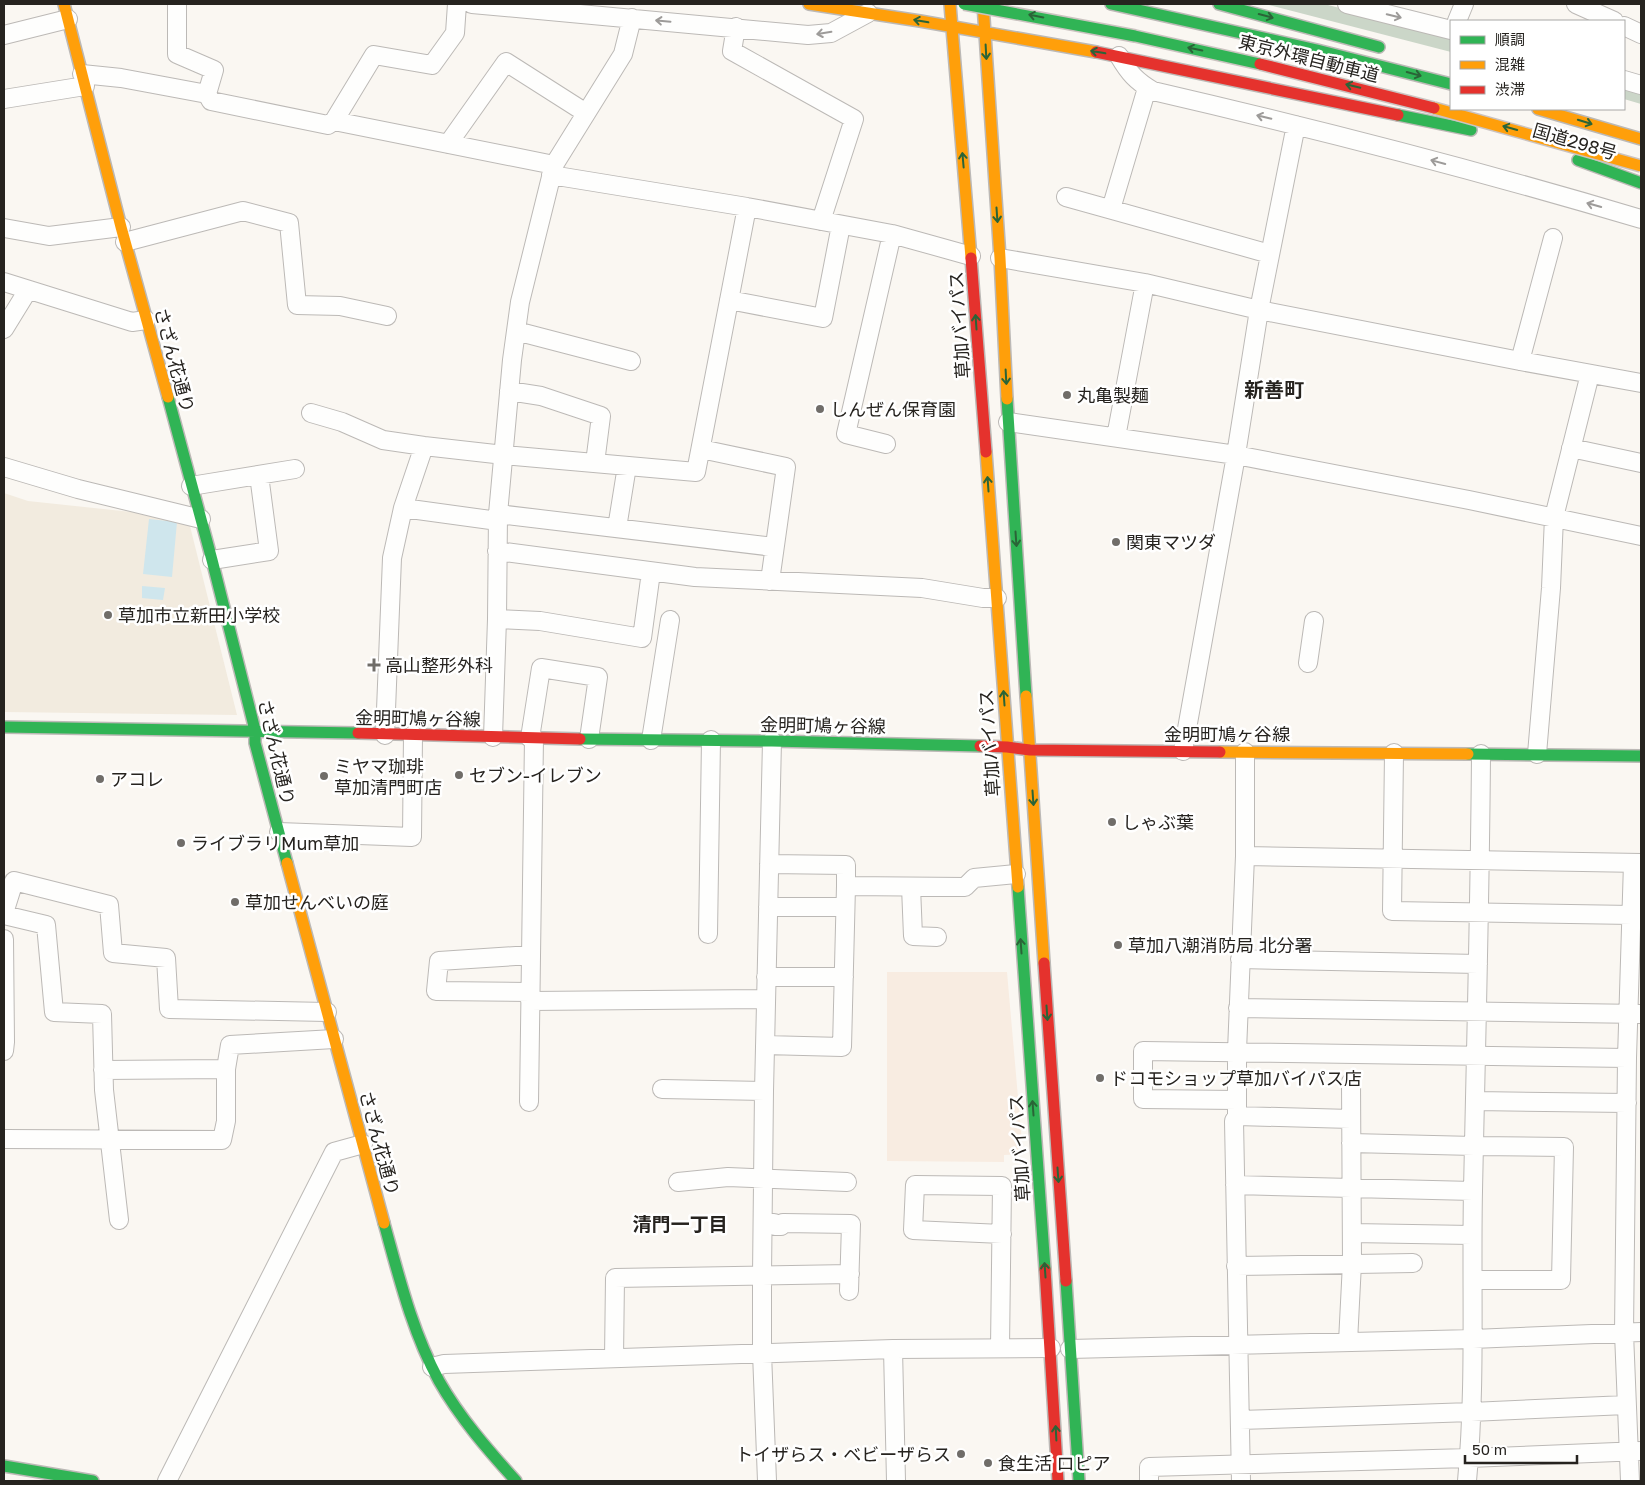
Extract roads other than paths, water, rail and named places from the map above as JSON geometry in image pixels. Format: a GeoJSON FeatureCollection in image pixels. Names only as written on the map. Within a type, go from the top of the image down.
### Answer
{"type":"FeatureCollection","features":[{"type":"Feature","properties":{"kind":"main road"},"geometry":{"type":"LineString","coordinates":[[810,4],[985,32],[1123,49],[1471,130]]}},
{"type":"Feature","properties":{"kind":"main road","name":"草加バイパス"},"geometry":{"type":"LineString","coordinates":[[950,4],[997,598],[1051,1348],[1058,1481]]}},
{"type":"Feature","properties":{"kind":"main road","name":"東京外環自動車道"},"geometry":{"type":"LineString","coordinates":[[964,4],[1123,34],[1328,80],[1474,118],[1641,166]]}},
{"type":"Feature","properties":{"kind":"main road"},"geometry":{"type":"LineString","coordinates":[[984,4],[1008,422],[1079,1481]]}},
{"type":"Feature","properties":{"kind":"main road","name":"東京外環自動車道"},"geometry":{"type":"LineString","coordinates":[[1110,4],[1317,50],[1450,84]]}},
{"type":"Feature","properties":{"kind":"main road"},"geometry":{"type":"LineString","coordinates":[[1210,13],[1388,53],[1360,41],[1219,4]]}},
{"type":"Feature","properties":{"kind":"main road","name":"さざん花通り"},"geometry":{"type":"LineString","coordinates":[[66,11],[123,234],[212,560],[254,730],[255,742],[404,1296],[432,1367],[463,1418],[516,1481]]}},
{"type":"Feature","properties":{"kind":"main road","name":"国道298号"},"geometry":{"type":"LineString","coordinates":[[1167,55],[1340,96],[1471,130],[1641,178]]}},
{"type":"Feature","properties":{"kind":"main road"},"geometry":{"type":"LineString","coordinates":[[1416,63],[1450,73]]}},
{"type":"Feature","properties":{"kind":"main road"},"geometry":{"type":"LineString","coordinates":[[1541,110],[1641,139]]}},
{"type":"Feature","properties":{"kind":"main road"},"geometry":{"type":"LineString","coordinates":[[1578,160],[1641,183]]}},
{"type":"Feature","properties":{"kind":"main road","name":"金明町鳩ヶ谷線"},"geometry":{"type":"LineString","coordinates":[[4,727],[254,730],[385,735],[772,741],[1007,747],[1030,750],[1641,756]]}},
{"type":"Feature","properties":{"kind":"main road"},"geometry":{"type":"LineString","coordinates":[[4,1466],[93,1481]]}},
{"type":"Feature","properties":{"kind":"street"},"geometry":{"type":"LineString","coordinates":[[177,4],[177,54],[214,70],[207,94],[211,101],[328,125],[334,121],[374,55],[432,65],[455,33],[458,4]]}},
{"type":"Feature","properties":{"kind":"street"},"geometry":{"type":"LineString","coordinates":[[472,4],[808,35],[831,33],[868,12]]}},
{"type":"Feature","properties":{"kind":"street"},"geometry":{"type":"LineString","coordinates":[[1347,4],[1450,30]]}},
{"type":"Feature","properties":{"kind":"street"},"geometry":{"type":"LineString","coordinates":[[1457,20],[1464,4]]}},
{"type":"Feature","properties":{"kind":"street"},"geometry":{"type":"LineString","coordinates":[[1576,4],[1612,20]]}},
{"type":"Feature","properties":{"kind":"street"},"geometry":{"type":"LineString","coordinates":[[4,35],[66,11]]}},
{"type":"Feature","properties":{"kind":"street"},"geometry":{"type":"LineString","coordinates":[[493,737],[498,517],[509,391],[520,302],[553,170],[586,113],[624,54],[632,18]]}},
{"type":"Feature","properties":{"kind":"street"},"geometry":{"type":"LineString","coordinates":[[1625,26],[1641,34]]}},
{"type":"Feature","properties":{"kind":"street"},"geometry":{"type":"LineString","coordinates":[[736,27],[732,51],[854,119],[822,221]]}},
{"type":"Feature","properties":{"kind":"street"},"geometry":{"type":"LineString","coordinates":[[1123,49],[1131,75],[1153,91],[1296,125],[1547,191],[1641,219]]}},
{"type":"Feature","properties":{"kind":"street"},"geometry":{"type":"LineString","coordinates":[[448,144],[506,62],[586,113]]}},
{"type":"Feature","properties":{"kind":"street"},"geometry":{"type":"LineString","coordinates":[[4,99],[83,80],[122,78],[207,94]]}},
{"type":"Feature","properties":{"kind":"street"},"geometry":{"type":"LineString","coordinates":[[1625,80],[1641,86]]}},
{"type":"Feature","properties":{"kind":"street"},"geometry":{"type":"LineString","coordinates":[[1110,209],[1148,88]]}},
{"type":"Feature","properties":{"kind":"street"},"geometry":{"type":"LineString","coordinates":[[334,121],[448,144],[553,170],[892,234],[971,256]]}},
{"type":"Feature","properties":{"kind":"street"},"geometry":{"type":"LineString","coordinates":[[1183,752],[1236,455],[1259,310],[1296,125]]}},
{"type":"Feature","properties":{"kind":"street"},"geometry":{"type":"LineString","coordinates":[[1066,196],[1270,254]]}},
{"type":"Feature","properties":{"kind":"street"},"geometry":{"type":"LineString","coordinates":[[311,413],[342,422],[383,440],[504,455],[696,472],[747,207]]}},
{"type":"Feature","properties":{"kind":"street"},"geometry":{"type":"LineString","coordinates":[[4,228],[48,236],[123,234],[243,211],[289,223],[297,305],[340,306],[387,316]]}},
{"type":"Feature","properties":{"kind":"street"},"geometry":{"type":"LineString","coordinates":[[729,300],[823,318],[841,224]]}},
{"type":"Feature","properties":{"kind":"street"},"geometry":{"type":"LineString","coordinates":[[886,444],[846,434],[892,234]]}},
{"type":"Feature","properties":{"kind":"street"},"geometry":{"type":"LineString","coordinates":[[1520,361],[1553,238]]}},
{"type":"Feature","properties":{"kind":"street"},"geometry":{"type":"LineString","coordinates":[[1000,258],[1145,283],[1259,310],[1641,383]]}},
{"type":"Feature","properties":{"kind":"street"},"geometry":{"type":"LineString","coordinates":[[4,282],[132,322],[146,320]]}},
{"type":"Feature","properties":{"kind":"street"},"geometry":{"type":"LineString","coordinates":[[1116,437],[1145,283]]}},
{"type":"Feature","properties":{"kind":"street"},"geometry":{"type":"LineString","coordinates":[[4,329],[28,290]]}},
{"type":"Feature","properties":{"kind":"street"},"geometry":{"type":"LineString","coordinates":[[516,331],[631,361]]}},
{"type":"Feature","properties":{"kind":"street"},"geometry":{"type":"LineString","coordinates":[[1537,754],[1551,588],[1554,518],[1590,374]]}},
{"type":"Feature","properties":{"kind":"street"},"geometry":{"type":"LineString","coordinates":[[509,391],[541,396],[601,416],[595,463]]}},
{"type":"Feature","properties":{"kind":"street"},"geometry":{"type":"LineString","coordinates":[[1008,422],[1236,455],[1641,536]]}},
{"type":"Feature","properties":{"kind":"street"},"geometry":{"type":"LineString","coordinates":[[385,735],[392,558],[403,508],[424,446]]}},
{"type":"Feature","properties":{"kind":"street"},"geometry":{"type":"LineString","coordinates":[[1571,448],[1641,463]]}},
{"type":"Feature","properties":{"kind":"street"},"geometry":{"type":"LineString","coordinates":[[700,449],[786,467],[770,581]]}},
{"type":"Feature","properties":{"kind":"street"},"geometry":{"type":"LineString","coordinates":[[617,528],[628,466]]}},
{"type":"Feature","properties":{"kind":"street"},"geometry":{"type":"LineString","coordinates":[[4,467],[78,489],[200,520]]}},
{"type":"Feature","properties":{"kind":"street"},"geometry":{"type":"LineString","coordinates":[[191,486],[295,469]]}},
{"type":"Feature","properties":{"kind":"street"},"geometry":{"type":"LineString","coordinates":[[212,560],[269,551],[259,475]]}},
{"type":"Feature","properties":{"kind":"street"},"geometry":{"type":"LineString","coordinates":[[403,508],[617,528],[774,547]]}},
{"type":"Feature","properties":{"kind":"street"},"geometry":{"type":"LineString","coordinates":[[497,551],[695,577],[922,588],[983,598],[997,598]]}},
{"type":"Feature","properties":{"kind":"street"},"geometry":{"type":"LineString","coordinates":[[497,619],[540,621],[642,638],[651,572]]}},
{"type":"Feature","properties":{"kind":"street"},"geometry":{"type":"LineString","coordinates":[[651,740],[670,620]]}},
{"type":"Feature","properties":{"kind":"street"},"geometry":{"type":"LineString","coordinates":[[1308,664],[1314,621]]}},
{"type":"Feature","properties":{"kind":"street"},"geometry":{"type":"LineString","coordinates":[[529,1102],[532,738],[541,668],[598,676],[589,739]]}},
{"type":"Feature","properties":{"kind":"street"},"geometry":{"type":"LineString","coordinates":[[279,832],[412,837],[413,735]]}},
{"type":"Feature","properties":{"kind":"street"},"geometry":{"type":"LineString","coordinates":[[708,934],[711,740]]}},
{"type":"Feature","properties":{"kind":"street"},"geometry":{"type":"LineString","coordinates":[[767,1481],[762,1353],[762,1275],[766,977],[772,741]]}},
{"type":"Feature","properties":{"kind":"street"},"geometry":{"type":"LineString","coordinates":[[1241,1481],[1234,1121],[1237,1108],[1238,1008],[1245,856],[1245,752]]}},
{"type":"Feature","properties":{"kind":"street"},"geometry":{"type":"LineString","coordinates":[[1394,753],[1392,911],[1632,916]]}},
{"type":"Feature","properties":{"kind":"street"},"geometry":{"type":"LineString","coordinates":[[1467,1481],[1473,1339],[1472,1235],[1481,754]]}},
{"type":"Feature","properties":{"kind":"street"},"geometry":{"type":"LineString","coordinates":[[1245,856],[1637,863],[1632,916],[1635,1014],[1627,1058],[1634,1077],[1626,1103],[1634,1170],[1633,1332],[1626,1405],[1635,1451],[1630,1481]]}},
{"type":"Feature","properties":{"kind":"street"},"geometry":{"type":"LineString","coordinates":[[765,1045],[842,1047],[844,977],[846,865],[769,864]]}},
{"type":"Feature","properties":{"kind":"street"},"geometry":{"type":"LineString","coordinates":[[846,886],[965,887],[974,878],[1016,874]]}},
{"type":"Feature","properties":{"kind":"street"},"geometry":{"type":"LineString","coordinates":[[119,1220],[104,1090],[102,1014],[54,1012],[46,925],[4,914],[14,881],[109,905],[113,953],[166,958],[169,1009],[327,1012]]}},
{"type":"Feature","properties":{"kind":"street"},"geometry":{"type":"LineString","coordinates":[[912,887],[914,936],[936,937]]}},
{"type":"Feature","properties":{"kind":"street"},"geometry":{"type":"LineString","coordinates":[[768,907],[845,907]]}},
{"type":"Feature","properties":{"kind":"street"},"geometry":{"type":"LineString","coordinates":[[4,939],[6,1042],[4,1051]]}},
{"type":"Feature","properties":{"kind":"street"},"geometry":{"type":"LineString","coordinates":[[531,955],[439,961],[436,991],[530,996],[766,1000]]}},
{"type":"Feature","properties":{"kind":"street"},"geometry":{"type":"LineString","coordinates":[[1240,960],[1478,964]]}},
{"type":"Feature","properties":{"kind":"street"},"geometry":{"type":"LineString","coordinates":[[766,977],[844,977]]}},
{"type":"Feature","properties":{"kind":"street"},"geometry":{"type":"LineString","coordinates":[[1238,1008],[1477,1010],[1635,1014]]}},
{"type":"Feature","properties":{"kind":"street"},"geometry":{"type":"LineString","coordinates":[[4,1139],[222,1140],[226,1121],[226,1070],[230,1045],[334,1038]]}},
{"type":"Feature","properties":{"kind":"street"},"geometry":{"type":"LineString","coordinates":[[1351,1119],[1143,1099],[1143,1050],[1627,1058]]}},
{"type":"Feature","properties":{"kind":"street"},"geometry":{"type":"LineString","coordinates":[[104,1070],[226,1070]]}},
{"type":"Feature","properties":{"kind":"street"},"geometry":{"type":"LineString","coordinates":[[1348,1342],[1352,1263],[1351,1082]]}},
{"type":"Feature","properties":{"kind":"street"},"geometry":{"type":"LineString","coordinates":[[662,1089],[764,1091]]}},
{"type":"Feature","properties":{"kind":"street"},"geometry":{"type":"LineString","coordinates":[[1476,1101],[1626,1103]]}},
{"type":"Feature","properties":{"kind":"street"},"geometry":{"type":"LineString","coordinates":[[1351,1142],[1564,1147],[1561,1280],[1473,1280]]}},
{"type":"Feature","properties":{"kind":"street"},"geometry":{"type":"LineString","coordinates":[[167,1481],[334,1152],[363,1144]]}},
{"type":"Feature","properties":{"kind":"street"},"geometry":{"type":"LineString","coordinates":[[678,1182],[728,1177],[846,1182]]}},
{"type":"Feature","properties":{"kind":"street"},"geometry":{"type":"LineString","coordinates":[[1000,1348],[1002,1234],[1002,1186],[914,1184],[913,1230],[1002,1234]]}},
{"type":"Feature","properties":{"kind":"street"},"geometry":{"type":"LineString","coordinates":[[1234,1185],[1473,1192]]}},
{"type":"Feature","properties":{"kind":"street"},"geometry":{"type":"LineString","coordinates":[[614,1358],[615,1278],[762,1275],[849,1283],[851,1224],[783,1223],[775,1226],[774,1224],[763,1223]]}},
{"type":"Feature","properties":{"kind":"street"},"geometry":{"type":"LineString","coordinates":[[1352,1233],[1472,1235]]}},
{"type":"Feature","properties":{"kind":"street"},"geometry":{"type":"LineString","coordinates":[[1236,1266],[1413,1263]]}},
{"type":"Feature","properties":{"kind":"street"},"geometry":{"type":"LineString","coordinates":[[1070,1349],[1473,1339],[1633,1332]]}},
{"type":"Feature","properties":{"kind":"street"},"geometry":{"type":"LineString","coordinates":[[432,1367],[444,1364],[762,1353],[893,1349],[1051,1348]]}},
{"type":"Feature","properties":{"kind":"street"},"geometry":{"type":"LineString","coordinates":[[893,1349],[896,1481]]}},
{"type":"Feature","properties":{"kind":"street"},"geometry":{"type":"LineString","coordinates":[[1240,1420],[1626,1405]]}},
{"type":"Feature","properties":{"kind":"street"},"geometry":{"type":"LineString","coordinates":[[1149,1481],[1148,1467],[1469,1458],[1635,1451]]}},
{"type":"Feature","properties":{"kind":"water"},"geometry":{"type":"Polygon","coordinates":[[[149,519],[177,522],[172,577],[143,574],[149,519]]]}},
{"type":"Feature","properties":{"kind":"water"},"geometry":{"type":"Polygon","coordinates":[[[142,586],[165,588],[163,600],[142,598],[142,586]]]}},
{"type":"Feature","properties":{"kind":"place","name":"丸亀製麺"},"geometry":{"type":"Point","coordinates":[1067,395]}},
{"type":"Feature","properties":{"kind":"place","name":"しんぜん保育園"},"geometry":{"type":"Point","coordinates":[820,409]}},
{"type":"Feature","properties":{"kind":"place","name":"関東マツダ"},"geometry":{"type":"Point","coordinates":[1116,542]}},
{"type":"Feature","properties":{"kind":"place","name":"草加市立新田小学校"},"geometry":{"type":"Point","coordinates":[108,615]}},
{"type":"Feature","properties":{"kind":"place","name":"高山整形外科"},"geometry":{"type":"Point","coordinates":[374,665]}},
{"type":"Feature","properties":{"kind":"place","name":"セブン-イレブン"},"geometry":{"type":"Point","coordinates":[459,775]}},
{"type":"Feature","properties":{"kind":"place","name":"ミヤマ珈琲 草加清門町店"},"geometry":{"type":"Point","coordinates":[324,776]}},
{"type":"Feature","properties":{"kind":"place","name":"アコレ"},"geometry":{"type":"Point","coordinates":[100,779]}},
{"type":"Feature","properties":{"kind":"place","name":"しゃぶ葉"},"geometry":{"type":"Point","coordinates":[1112,822]}},
{"type":"Feature","properties":{"kind":"place","name":"ライブラリMum草加"},"geometry":{"type":"Point","coordinates":[181,843]}},
{"type":"Feature","properties":{"kind":"place","name":"草加せんべいの庭"},"geometry":{"type":"Point","coordinates":[235,902]}},
{"type":"Feature","properties":{"kind":"place","name":"草加八潮消防局 北分署"},"geometry":{"type":"Point","coordinates":[1118,945]}},
{"type":"Feature","properties":{"kind":"place","name":"ドコモショップ草加バイパス店"},"geometry":{"type":"Point","coordinates":[1100,1078]}},
{"type":"Feature","properties":{"kind":"place","name":"トイザらス・ベビーザらス"},"geometry":{"type":"Point","coordinates":[961,1454]}},
{"type":"Feature","properties":{"kind":"place","name":"食生活 ロピア"},"geometry":{"type":"Point","coordinates":[988,1463]}},
{"type":"Feature","properties":{"kind":"district","name":"新善町"},"geometry":{"type":"Point","coordinates":[1274,389]}},
{"type":"Feature","properties":{"kind":"district","name":"清門一丁目"},"geometry":{"type":"Point","coordinates":[680,1223]}}]}
